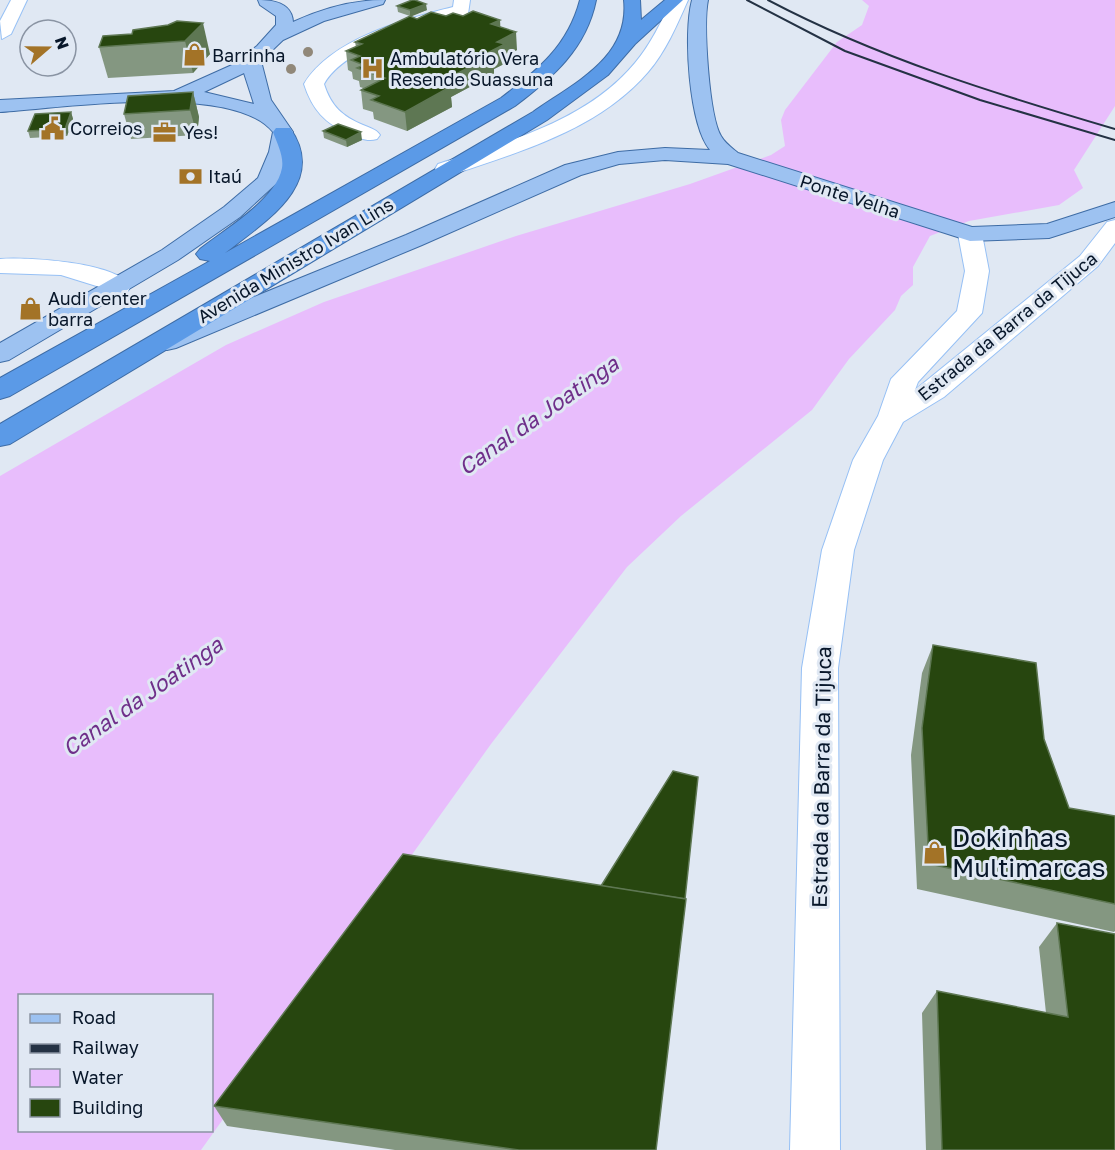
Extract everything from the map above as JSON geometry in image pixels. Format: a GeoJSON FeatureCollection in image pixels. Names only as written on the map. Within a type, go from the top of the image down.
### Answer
{"type":"FeatureCollection","features":[{"type":"Feature","properties":{"kind":"highway","name":"Avenida Ministro Ivan Lins"},"geometry":{"type":"LineString","coordinates":[[0,390],[508,102],[553,69],[585,20],[588,0]]}},
{"type":"Feature","properties":{"kind":"highway"},"geometry":{"type":"LineString","coordinates":[[627,42],[633,12],[632,0]]}},
{"type":"Feature","properties":{"kind":"highway","name":"Avenida Ministro Ivan Lins"},"geometry":{"type":"LineString","coordinates":[[0,438],[137,354],[540,116],[590,81],[627,42],[676,6]]}},
{"type":"Feature","properties":{"kind":"highway"},"geometry":{"type":"LineString","coordinates":[[154,302],[277,196],[292,171],[293,157],[276,124]]}},
{"type":"Feature","properties":{"kind":"main road"},"geometry":{"type":"LineString","coordinates":[[264,0],[300,4],[370,2]]}},
{"type":"Feature","properties":{"kind":"main road"},"geometry":{"type":"LineString","coordinates":[[159,96],[208,85],[252,62],[285,26],[284,14],[264,0]]}},
{"type":"Feature","properties":{"kind":"main road"},"geometry":{"type":"LineString","coordinates":[[278,36],[318,17],[370,2]]}},
{"type":"Feature","properties":{"kind":"main road"},"geometry":{"type":"LineString","coordinates":[[698,7],[709,133],[736,160]]}},
{"type":"Feature","properties":{"kind":"main road"},"geometry":{"type":"LineString","coordinates":[[0,354],[170,255],[232,212],[268,181],[275,167],[276,124],[256,85],[252,62]]}},
{"type":"Feature","properties":{"kind":"main road"},"geometry":{"type":"LineString","coordinates":[[0,106],[159,96],[216,99],[276,124]]}},
{"type":"Feature","properties":{"kind":"main road","name":"Ponte Velha"},"geometry":{"type":"LineString","coordinates":[[137,354],[414,240],[573,171],[600,162],[641,155],[689,154],[736,160],[964,233]]}},
{"type":"Feature","properties":{"kind":"main road","name":"Estrada da Barra da Tijuca"},"geometry":{"type":"LineString","coordinates":[[964,233],[1049,231],[1115,209]]}},
{"type":"Feature","properties":{"kind":"street"},"geometry":{"type":"LineString","coordinates":[[2,34],[18,0]]}},
{"type":"Feature","properties":{"kind":"street"},"geometry":{"type":"LineString","coordinates":[[370,135],[335,120],[325,111],[318,101],[314,84],[321,72],[338,58],[417,24],[462,10],[462,0]]}},
{"type":"Feature","properties":{"kind":"street"},"geometry":{"type":"LineString","coordinates":[[446,170],[544,135],[593,110],[638,74],[676,6],[698,7]]}},
{"type":"Feature","properties":{"kind":"street","name":"Estrada da Barra da Tijuca"},"geometry":{"type":"LineString","coordinates":[[892,416],[934,391],[1089,261],[1100,251],[1115,227]]}},
{"type":"Feature","properties":{"kind":"street","name":"Estrada da Barra da Tijuca"},"geometry":{"type":"LineString","coordinates":[[815,1150],[820,668],[838,550],[868,460],[892,416],[905,379],[969,313],[977,271],[964,233]]}},
{"type":"Feature","properties":{"kind":"street"},"geometry":{"type":"LineString","coordinates":[[0,266],[61,267],[85,272],[119,286]]}},
{"type":"Feature","properties":{"kind":"water","name":"Canal da Joatinga"},"geometry":{"type":"Polygon","coordinates":[[[862,0],[1115,0],[1115,106],[1074,170],[1083,188],[1059,205],[969,221],[930,236],[913,267],[913,285],[901,296],[895,310],[849,359],[812,410],[681,516],[627,567],[491,744],[201,1150],[0,1150],[0,476],[226,345],[324,302],[516,236],[690,184],[771,155],[785,146],[781,120],[785,110],[837,42],[862,25],[869,6],[862,0]]]}},
{"type":"Feature","properties":{"kind":"building"},"geometry":{"type":"Polygon","coordinates":[[[412,0],[426,4],[410,10],[397,6],[412,0]]]}},
{"type":"Feature","properties":{"kind":"building"},"geometry":{"type":"Polygon","coordinates":[[[473,11],[500,20],[491,24],[516,32],[497,42],[505,44],[487,53],[493,55],[439,83],[450,87],[405,112],[371,100],[379,96],[361,90],[385,78],[357,68],[364,65],[351,60],[360,56],[346,51],[362,44],[355,42],[410,16],[417,19],[431,12],[446,16],[453,13],[463,16],[473,11]]]}},
{"type":"Feature","properties":{"kind":"building"},"geometry":{"type":"Polygon","coordinates":[[[177,21],[203,23],[185,41],[99,47],[103,36],[132,34],[133,30],[168,25],[177,21]]]}},
{"type":"Feature","properties":{"kind":"building"},"geometry":{"type":"Polygon","coordinates":[[[193,92],[190,110],[124,114],[128,96],[193,92]]]}},
{"type":"Feature","properties":{"kind":"building"},"geometry":{"type":"Polygon","coordinates":[[[71,112],[65,129],[28,131],[35,114],[71,112]]]}},
{"type":"Feature","properties":{"kind":"building"},"geometry":{"type":"Polygon","coordinates":[[[338,124],[361,132],[346,140],[323,131],[338,124]]]}},
{"type":"Feature","properties":{"kind":"building"},"geometry":{"type":"Polygon","coordinates":[[[933,645],[1036,663],[1044,739],[1069,808],[1115,816],[1115,904],[929,864],[922,728],[933,645]]]}},
{"type":"Feature","properties":{"kind":"building"},"geometry":{"type":"Polygon","coordinates":[[[673,771],[698,777],[685,899],[601,886],[673,771]]]}},
{"type":"Feature","properties":{"kind":"building"},"geometry":{"type":"Polygon","coordinates":[[[403,854],[686,899],[656,1150],[519,1150],[214,1106],[403,854]]]}},
{"type":"Feature","properties":{"kind":"building"},"geometry":{"type":"Polygon","coordinates":[[[1057,923],[1115,934],[1115,1150],[942,1150],[937,991],[1068,1017],[1057,923]]]}},
{"type":"Feature","properties":{"kind":"railway"},"geometry":{"type":"LineString","coordinates":[[747,0],[845,51],[980,100],[1115,140]]}},
{"type":"Feature","properties":{"kind":"railway"},"geometry":{"type":"LineString","coordinates":[[768,0],[852,40],[938,73],[1115,129]]}},
{"type":"Feature","properties":{"kind":"place","name":"Barrinha"},"geometry":{"type":"Point","coordinates":[194,55]}},
{"type":"Feature","properties":{"kind":"place","name":"Ambulatório Vera Resende Suassuna"},"geometry":{"type":"Point","coordinates":[372,68]}},
{"type":"Feature","properties":{"kind":"place","name":"Correios"},"geometry":{"type":"Point","coordinates":[52,128]}},
{"type":"Feature","properties":{"kind":"place","name":"Yes!"},"geometry":{"type":"Point","coordinates":[165,132]}},
{"type":"Feature","properties":{"kind":"place","name":"Itaú"},"geometry":{"type":"Point","coordinates":[190,176]}},
{"type":"Feature","properties":{"kind":"place","name":"Audi center barra"},"geometry":{"type":"Point","coordinates":[30,308]}},
{"type":"Feature","properties":{"kind":"place","name":"Dokinhas Multimarcas"},"geometry":{"type":"Point","coordinates":[934,852]}}]}
